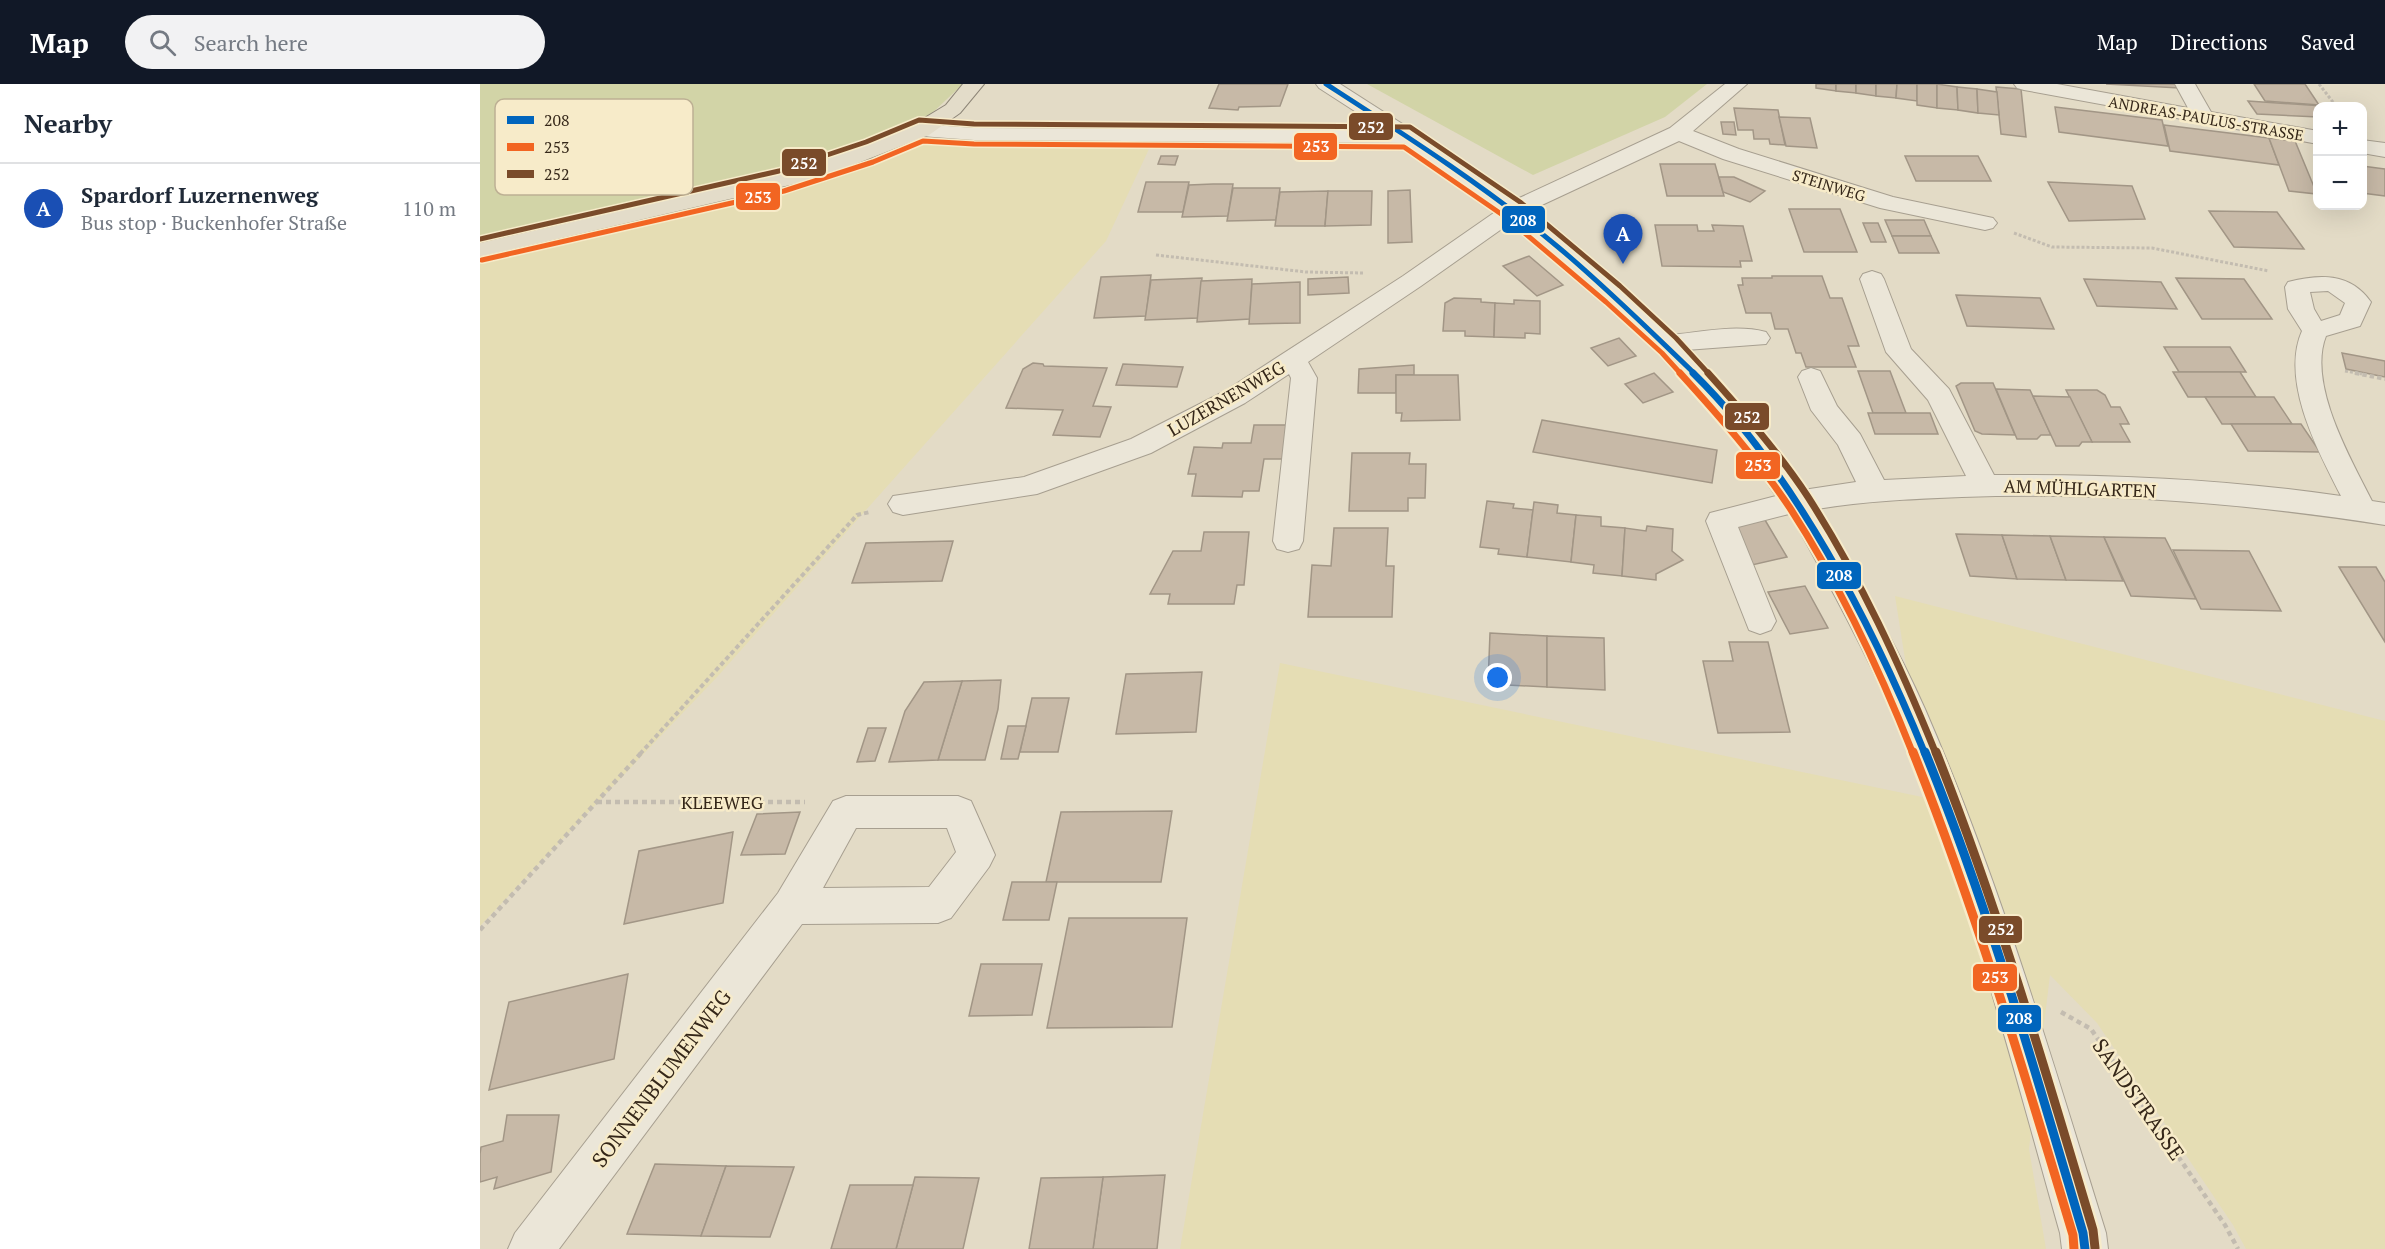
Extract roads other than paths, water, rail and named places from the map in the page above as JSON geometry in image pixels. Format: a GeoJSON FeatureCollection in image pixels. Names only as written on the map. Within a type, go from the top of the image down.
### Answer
{"type":"FeatureCollection","features":[{"type":"Feature","properties":{"kind":"main road"},"geometry":{"type":"LineString","coordinates":[[480,250],[718,197],[812,173],[921,130],[953,109],[974,84]]}},
{"type":"Feature","properties":{"kind":"street"},"geometry":{"type":"LineString","coordinates":[[1326,84],[1514,210],[1613,294],[1666,344],[1737,420],[1798,501],[1849,586],[1900,691],[1954,826],[2008,983],[2083,1233],[2085,1249]]}},
{"type":"Feature","properties":{"kind":"street"},"geometry":{"type":"LineString","coordinates":[[1514,210],[1678,133],[1737,84]]}},
{"type":"Feature","properties":{"kind":"street","name":"ANDREAS-PAULUS-STRASSE"},"geometry":{"type":"LineString","coordinates":[[2024,84],[2079,89],[2204,118],[2313,137]]}},
{"type":"Feature","properties":{"kind":"street"},"geometry":{"type":"LineString","coordinates":[[2185,84],[2204,118]]}},
{"type":"Feature","properties":{"kind":"street"},"geometry":{"type":"LineString","coordinates":[[921,130],[974,134],[1407,137]]}},
{"type":"Feature","properties":{"kind":"street","name":"STEINWEG"},"geometry":{"type":"LineString","coordinates":[[1678,133],[1731,154],[1888,203],[1985,223]]}},
{"type":"Feature","properties":{"kind":"street"},"geometry":{"type":"LineString","coordinates":[[2367,147],[2385,150]]}},
{"type":"Feature","properties":{"kind":"street","name":"LUZERNENWEG"},"geometry":{"type":"LineString","coordinates":[[903,504],[1027,487],[1141,446],[1235,397],[1412,281],[1514,210]]}},
{"type":"Feature","properties":{"kind":"street"},"geometry":{"type":"LineString","coordinates":[[1872,279],[1899,351],[1939,395],[1985,485]]}},
{"type":"Feature","properties":{"kind":"street"},"geometry":{"type":"LineString","coordinates":[[2320,281],[2343,286],[2358,302],[2351,321],[2315,331],[2301,309],[2297,287],[2320,281]]}},
{"type":"Feature","properties":{"kind":"street","name":"AM MÜHLGARTEN"},"geometry":{"type":"LineString","coordinates":[[2315,331],[2308,351],[2310,380],[2318,409],[2338,461],[2373,512]]}},
{"type":"Feature","properties":{"kind":"street"},"geometry":{"type":"LineString","coordinates":[[1666,344],[1723,338],[1757,338]]}},
{"type":"Feature","properties":{"kind":"street"},"geometry":{"type":"LineString","coordinates":[[1288,541],[1304,378],[1293,358]]}},
{"type":"Feature","properties":{"kind":"street"},"geometry":{"type":"LineString","coordinates":[[1811,377],[1825,410],[1851,441],[1875,492]]}},
{"type":"Feature","properties":{"kind":"street","name":"AM MÜHLGARTEN"},"geometry":{"type":"LineString","coordinates":[[1760,621],[1721,520],[1798,501],[1875,492],[1985,485],[2116,487],[2236,496],[2373,512]]}},
{"type":"Feature","properties":{"kind":"street","name":"SONNENBLUMENWEG"},"geometry":{"type":"LineString","coordinates":[[531,1249],[792,906],[846,812],[958,812],[976,855],[938,905],[792,906]]}},
{"type":"Feature","properties":{"kind":"place","name":"Spardorf Luzernenweg"},"geometry":{"type":"Point","coordinates":[1623,264]}}]}
